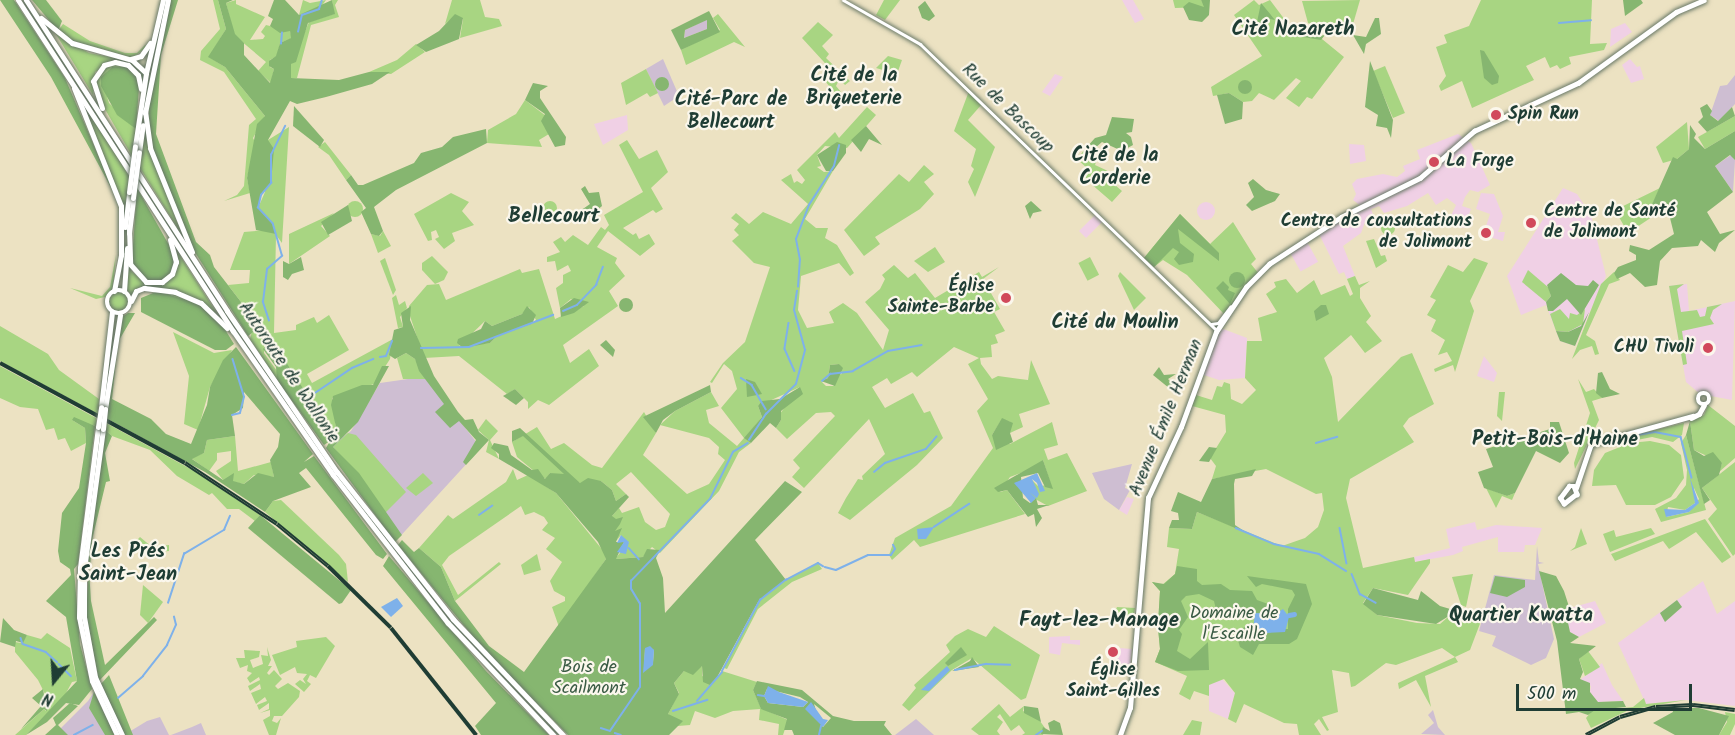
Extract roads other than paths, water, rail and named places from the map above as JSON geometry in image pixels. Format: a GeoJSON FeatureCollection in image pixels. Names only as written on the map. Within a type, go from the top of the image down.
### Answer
{"type":"FeatureCollection","features":[{"type":"Feature","properties":{"kind":"highway","name":"Autoroute de Wallonie"},"geometry":{"type":"LineString","coordinates":[[18,0],[233,331],[321,454],[448,623],[554,735]]}},
{"type":"Feature","properties":{"kind":"highway","name":"Autoroute de Wallonie"},"geometry":{"type":"LineString","coordinates":[[26,0],[321,454],[453,619],[563,735]]}},
{"type":"Feature","properties":{"kind":"highway"},"geometry":{"type":"LineString","coordinates":[[124,291],[141,98],[155,27],[163,0]]}},
{"type":"Feature","properties":{"kind":"highway"},"geometry":{"type":"LineString","coordinates":[[114,291],[149,85],[168,0]]}},
{"type":"Feature","properties":{"kind":"highway"},"geometry":{"type":"LineString","coordinates":[[35,13],[72,43],[127,59],[146,73],[149,85]]}},
{"type":"Feature","properties":{"kind":"highway"},"geometry":{"type":"LineString","coordinates":[[127,59],[144,53],[155,27]]}},
{"type":"Feature","properties":{"kind":"highway"},"geometry":{"type":"LineString","coordinates":[[104,119],[93,88],[96,75],[104,65],[121,62],[133,69],[140,82],[141,98]]}},
{"type":"Feature","properties":{"kind":"highway"},"geometry":{"type":"LineString","coordinates":[[69,76],[118,197],[121,255]]}},
{"type":"Feature","properties":{"kind":"highway"},"geometry":{"type":"LineString","coordinates":[[145,111],[150,148],[196,264]]}},
{"type":"Feature","properties":{"kind":"highway"},"geometry":{"type":"LineString","coordinates":[[129,230],[131,268],[140,279],[156,283],[168,278],[176,262],[166,228]]}},
{"type":"Feature","properties":{"kind":"highway"},"geometry":{"type":"LineString","coordinates":[[131,301],[136,291],[144,288],[175,292],[201,303],[233,331]]}},
{"type":"Feature","properties":{"kind":"highway"},"geometry":{"type":"LineString","coordinates":[[103,408],[112,312]]}},
{"type":"Feature","properties":{"kind":"highway"},"geometry":{"type":"LineString","coordinates":[[117,735],[94,679],[81,639],[78,595],[103,408],[120,315]]}},
{"type":"Feature","properties":{"kind":"highway"},"geometry":{"type":"LineString","coordinates":[[100,695],[122,735]]}},
{"type":"Feature","properties":{"kind":"main road","name":"Rue de Bascoup"},"geometry":{"type":"LineString","coordinates":[[843,0],[920,44],[1216,331]]}},
{"type":"Feature","properties":{"kind":"main road","name":"Avenue Émile Herman"},"geometry":{"type":"LineString","coordinates":[[1120,735],[1130,708],[1146,506],[1181,427],[1216,331],[1235,303],[1269,264],[1354,210],[1420,178],[1474,131],[1571,87],[1679,10],[1704,0]]}},
{"type":"Feature","properties":{"kind":"main road"},"geometry":{"type":"LineString","coordinates":[[114,291],[124,291],[131,301],[128,311],[120,315],[112,312],[106,302],[114,291]]}},
{"type":"Feature","properties":{"kind":"main road"},"geometry":{"type":"LineString","coordinates":[[1208,323],[1218,323],[1235,303]]}},
{"type":"Feature","properties":{"kind":"main road"},"geometry":{"type":"LineString","coordinates":[[1574,487],[1567,487],[1559,504],[1568,503],[1577,494],[1574,487],[1592,444],[1693,416],[1703,406]]}},
{"type":"Feature","properties":{"kind":"water"},"geometry":{"type":"Polygon","coordinates":[[[1037,473],[1045,491],[1040,492],[1037,483],[1032,479],[1039,494],[1037,498],[1029,492],[1036,498],[1031,503],[1014,483],[1037,473]]]}},
{"type":"Feature","properties":{"kind":"water"},"geometry":{"type":"Polygon","coordinates":[[[1690,478],[1699,503],[1689,512],[1666,517],[1664,509],[1685,510],[1695,503],[1690,478]]]}},
{"type":"Feature","properties":{"kind":"water"},"geometry":{"type":"Polygon","coordinates":[[[934,527],[926,539],[918,539],[917,529],[934,527]]]}},
{"type":"Feature","properties":{"kind":"water"},"geometry":{"type":"Polygon","coordinates":[[[621,535],[629,542],[626,554],[617,552],[624,542],[617,543],[621,535]]]}},
{"type":"Feature","properties":{"kind":"water"},"geometry":{"type":"Polygon","coordinates":[[[397,598],[403,606],[391,617],[381,607],[397,598]]]}},
{"type":"Feature","properties":{"kind":"water"},"geometry":{"type":"Polygon","coordinates":[[[1283,609],[1289,617],[1285,632],[1267,633],[1253,629],[1255,613],[1275,614],[1283,609]]]}},
{"type":"Feature","properties":{"kind":"water"},"geometry":{"type":"Polygon","coordinates":[[[650,646],[654,650],[653,665],[643,673],[645,648],[650,646]]]}},
{"type":"Feature","properties":{"kind":"water"},"geometry":{"type":"Polygon","coordinates":[[[947,666],[950,670],[929,691],[921,690],[947,666]]]}},
{"type":"Feature","properties":{"kind":"water"},"geometry":{"type":"Polygon","coordinates":[[[768,686],[808,702],[803,707],[768,703],[764,696],[768,686]]]}},
{"type":"Feature","properties":{"kind":"water"},"geometry":{"type":"Polygon","coordinates":[[[811,702],[823,719],[828,720],[823,727],[805,709],[811,702]]]}},
{"type":"Feature","properties":{"kind":"waterway"},"geometry":{"type":"LineString","coordinates":[[298,32],[302,15],[319,9],[322,0]]}},
{"type":"Feature","properties":{"kind":"waterway"},"geometry":{"type":"LineString","coordinates":[[1559,23],[1591,20]]}},
{"type":"Feature","properties":{"kind":"waterway"},"geometry":{"type":"LineString","coordinates":[[281,44],[282,33]]}},
{"type":"Feature","properties":{"kind":"waterway"},"geometry":{"type":"LineString","coordinates":[[269,321],[263,302],[267,269],[282,256],[273,224],[258,208],[261,195],[271,183],[271,155],[285,126]]}},
{"type":"Feature","properties":{"kind":"waterway"},"geometry":{"type":"LineString","coordinates":[[798,287],[800,260],[796,239],[809,205],[834,166],[839,146]]}},
{"type":"Feature","properties":{"kind":"waterway"},"geometry":{"type":"LineString","coordinates":[[563,311],[577,305],[596,285],[603,267]]}},
{"type":"Feature","properties":{"kind":"waterway"},"geometry":{"type":"LineString","coordinates":[[749,440],[766,414],[796,384],[805,350],[794,310],[797,291]]}},
{"type":"Feature","properties":{"kind":"waterway"},"geometry":{"type":"LineString","coordinates":[[421,348],[469,347],[553,315]]}},
{"type":"Feature","properties":{"kind":"waterway"},"geometry":{"type":"LineString","coordinates":[[789,323],[785,349],[795,371]]}},
{"type":"Feature","properties":{"kind":"waterway"},"geometry":{"type":"LineString","coordinates":[[380,357],[386,356],[392,341]]}},
{"type":"Feature","properties":{"kind":"waterway"},"geometry":{"type":"LineString","coordinates":[[822,381],[830,374],[853,371],[888,351],[921,345]]}},
{"type":"Feature","properties":{"kind":"waterway"},"geometry":{"type":"LineString","coordinates":[[312,395],[352,368],[373,359]]}},
{"type":"Feature","properties":{"kind":"waterway"},"geometry":{"type":"LineString","coordinates":[[232,415],[240,413],[244,397],[233,360]]}},
{"type":"Feature","properties":{"kind":"waterway"},"geometry":{"type":"LineString","coordinates":[[741,378],[752,385],[766,409]]}},
{"type":"Feature","properties":{"kind":"waterway"},"geometry":{"type":"LineString","coordinates":[[1637,435],[1655,432],[1681,437],[1692,478]]}},
{"type":"Feature","properties":{"kind":"waterway"},"geometry":{"type":"LineString","coordinates":[[874,472],[885,463],[926,449],[936,437]]}},
{"type":"Feature","properties":{"kind":"waterway"},"geometry":{"type":"LineString","coordinates":[[1316,443],[1337,437]]}},
{"type":"Feature","properties":{"kind":"waterway"},"geometry":{"type":"LineString","coordinates":[[601,728],[610,731],[640,687],[640,604],[631,589],[631,581],[710,499],[733,452],[748,443]]}},
{"type":"Feature","properties":{"kind":"waterway"},"geometry":{"type":"LineString","coordinates":[[934,527],[969,504]]}},
{"type":"Feature","properties":{"kind":"waterway"},"geometry":{"type":"LineString","coordinates":[[479,515],[492,506]]}},
{"type":"Feature","properties":{"kind":"waterway"},"geometry":{"type":"LineString","coordinates":[[168,603],[184,554],[224,530],[230,516]]}},
{"type":"Feature","properties":{"kind":"waterway"},"geometry":{"type":"LineString","coordinates":[[1236,528],[1274,544],[1319,554],[1346,571]]}},
{"type":"Feature","properties":{"kind":"waterway"},"geometry":{"type":"LineString","coordinates":[[1340,528],[1347,563]]}},
{"type":"Feature","properties":{"kind":"waterway"},"geometry":{"type":"LineString","coordinates":[[825,567],[836,570],[868,555],[891,555],[895,549],[893,545]]}},
{"type":"Feature","properties":{"kind":"waterway"},"geometry":{"type":"LineString","coordinates":[[629,548],[639,559]]}},
{"type":"Feature","properties":{"kind":"waterway"},"geometry":{"type":"LineString","coordinates":[[722,671],[760,600],[786,580],[818,563],[823,566]]}},
{"type":"Feature","properties":{"kind":"waterway"},"geometry":{"type":"LineString","coordinates":[[1352,574],[1360,594],[1376,603]]}},
{"type":"Feature","properties":{"kind":"waterway"},"geometry":{"type":"LineString","coordinates":[[1289,615],[1294,614]]}},
{"type":"Feature","properties":{"kind":"waterway"},"geometry":{"type":"LineString","coordinates":[[118,698],[143,676],[167,645],[176,625],[174,617]]}},
{"type":"Feature","properties":{"kind":"waterway"},"geometry":{"type":"LineString","coordinates":[[21,638],[23,644],[46,652],[57,662]]}},
{"type":"Feature","properties":{"kind":"waterway"},"geometry":{"type":"LineString","coordinates":[[59,664],[71,676]]}},
{"type":"Feature","properties":{"kind":"waterway"},"geometry":{"type":"LineString","coordinates":[[955,670],[986,664],[1010,665]]}},
{"type":"Feature","properties":{"kind":"waterway"},"geometry":{"type":"LineString","coordinates":[[697,701],[722,672]]}},
{"type":"Feature","properties":{"kind":"waterway"},"geometry":{"type":"LineString","coordinates":[[758,695],[764,696]]}},
{"type":"Feature","properties":{"kind":"waterway"},"geometry":{"type":"LineString","coordinates":[[673,711],[707,700]]}},
{"type":"Feature","properties":{"kind":"waterway"},"geometry":{"type":"LineString","coordinates":[[74,735],[93,725]]}},
{"type":"Feature","properties":{"kind":"waterway"},"geometry":{"type":"LineString","coordinates":[[819,735],[821,726]]}},
{"type":"Feature","properties":{"kind":"waterway"},"geometry":{"type":"LineString","coordinates":[[1036,735],[1042,731]]}},
{"type":"Feature","properties":{"kind":"waterway"},"geometry":{"type":"LineString","coordinates":[[615,733],[621,735]]}},
{"type":"Feature","properties":{"kind":"railway"},"geometry":{"type":"LineString","coordinates":[[0,363],[185,463],[277,524],[328,566],[391,628],[476,735]]}},
{"type":"Feature","properties":{"kind":"railway"},"geometry":{"type":"LineString","coordinates":[[1586,735],[1620,717],[1656,707],[1693,705],[1735,710]]}},
{"type":"Feature","properties":{"kind":"place","name":"Spin Run"},"geometry":{"type":"Point","coordinates":[1496,115]}},
{"type":"Feature","properties":{"kind":"place","name":"La Forge"},"geometry":{"type":"Point","coordinates":[1434,162]}},
{"type":"Feature","properties":{"kind":"place","name":"Centre de Santé de Jolimont"},"geometry":{"type":"Point","coordinates":[1531,223]}},
{"type":"Feature","properties":{"kind":"place","name":"Centre de consultations de Jolimont"},"geometry":{"type":"Point","coordinates":[1486,233]}},
{"type":"Feature","properties":{"kind":"place","name":"Église Sainte-Barbe"},"geometry":{"type":"Point","coordinates":[1006,298]}},
{"type":"Feature","properties":{"kind":"place","name":"CHU Tivoli"},"geometry":{"type":"Point","coordinates":[1708,348]}},
{"type":"Feature","properties":{"kind":"place","name":"Église Saint-Gilles"},"geometry":{"type":"Point","coordinates":[1113,652]}},
{"type":"Feature","properties":{"kind":"district","name":"Cité Nazareth"},"geometry":{"type":"Point","coordinates":[1293,30]}},
{"type":"Feature","properties":{"kind":"district","name":"Cité de la Briqueterie"},"geometry":{"type":"Point","coordinates":[854,88]}},
{"type":"Feature","properties":{"kind":"district","name":"Cité-Parc de Bellecourt"},"geometry":{"type":"Point","coordinates":[731,112]}},
{"type":"Feature","properties":{"kind":"district","name":"Cité de la Corderie"},"geometry":{"type":"Point","coordinates":[1115,168]}},
{"type":"Feature","properties":{"kind":"district","name":"Bellecourt"},"geometry":{"type":"Point","coordinates":[554,217]}},
{"type":"Feature","properties":{"kind":"district","name":"Cité du Moulin"},"geometry":{"type":"Point","coordinates":[1115,323]}},
{"type":"Feature","properties":{"kind":"district","name":"Petit-Bois-d'Haine"},"geometry":{"type":"Point","coordinates":[1555,440]}},
{"type":"Feature","properties":{"kind":"district","name":"Les Prés Saint-Jean"},"geometry":{"type":"Point","coordinates":[128,564]}},
{"type":"Feature","properties":{"kind":"district","name":"Quartier Kwatta"},"geometry":{"type":"Point","coordinates":[1521,616]}},
{"type":"Feature","properties":{"kind":"district","name":"Fayt-lez-Manage"},"geometry":{"type":"Point","coordinates":[1099,621]}},
{"type":"Feature","properties":{"kind":"park label","name":"Domaine de l'Escaille"},"geometry":{"type":"Point","coordinates":[1234,625]}},
{"type":"Feature","properties":{"kind":"park label","name":"Bois de Scailmont"},"geometry":{"type":"Point","coordinates":[589,679]}}]}
